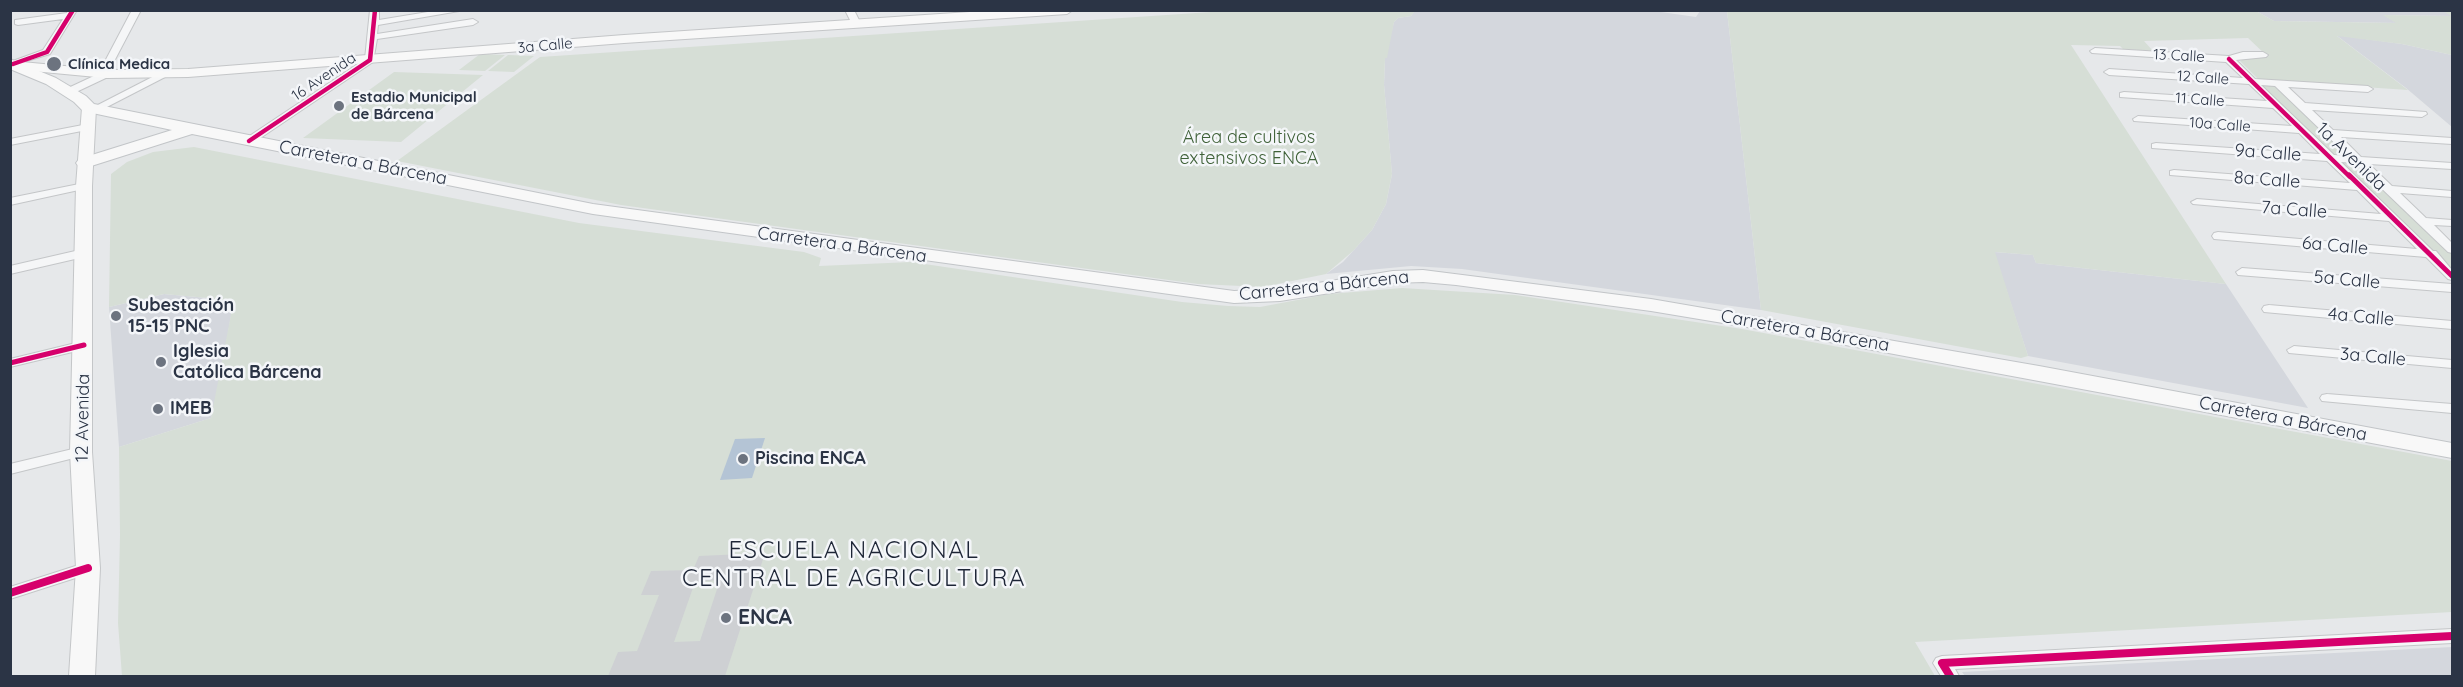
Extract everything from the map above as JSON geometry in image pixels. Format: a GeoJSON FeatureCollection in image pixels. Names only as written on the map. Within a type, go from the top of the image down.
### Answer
{"type":"FeatureCollection","features":[{"type":"Feature","properties":{"kind":"main road","name":"3a Calle"},"geometry":{"type":"LineString","coordinates":[[15,64],[103,73],[164,74],[371,48],[856,24],[1067,10]]}},
{"type":"Feature","properties":{"kind":"main road"},"geometry":{"type":"LineString","coordinates":[[15,64],[69,91],[91,114]]}},
{"type":"Feature","properties":{"kind":"main road","name":"Carretera a Bárcena"},"geometry":{"type":"LineString","coordinates":[[91,114],[191,129],[592,208],[1213,295],[1265,297],[1375,279],[1423,276],[1651,305],[2039,373],[2452,452]]}},
{"type":"Feature","properties":{"kind":"main road","name":"12 Avenida"},"geometry":{"type":"LineString","coordinates":[[82,676],[88,568],[81,452],[84,186],[91,114]]}},
{"type":"Feature","properties":{"kind":"main road"},"geometry":{"type":"LineString","coordinates":[[85,163],[191,129]]}},
{"type":"Feature","properties":{"kind":"street"},"geometry":{"type":"LineString","coordinates":[[69,91],[103,73],[138,10]]}},
{"type":"Feature","properties":{"kind":"street"},"geometry":{"type":"LineString","coordinates":[[375,15],[388,10]]}},
{"type":"Feature","properties":{"kind":"street"},"geometry":{"type":"LineString","coordinates":[[375,15],[460,10]]}},
{"type":"Feature","properties":{"kind":"street"},"geometry":{"type":"LineString","coordinates":[[849,10],[856,24]]}},
{"type":"Feature","properties":{"kind":"street"},"geometry":{"type":"LineString","coordinates":[[18,22],[72,13]]}},
{"type":"Feature","properties":{"kind":"street"},"geometry":{"type":"LineString","coordinates":[[15,64],[47,52],[72,13]]}},
{"type":"Feature","properties":{"kind":"street","name":"16 Avenida"},"geometry":{"type":"LineString","coordinates":[[249,141],[371,48],[375,15]]}},
{"type":"Feature","properties":{"kind":"street"},"geometry":{"type":"LineString","coordinates":[[371,48],[473,22]]}},
{"type":"Feature","properties":{"kind":"street"},"geometry":{"type":"LineString","coordinates":[[371,48],[465,31]]}},
{"type":"Feature","properties":{"kind":"street","name":"13 Calle"},"geometry":{"type":"LineString","coordinates":[[2095,51],[2229,59],[2243,55],[2263,55]]}},
{"type":"Feature","properties":{"kind":"street","name":"1a Avenida"},"geometry":{"type":"LineString","coordinates":[[2229,59],[2452,276]]}},
{"type":"Feature","properties":{"kind":"street","name":"12 Calle"},"geometry":{"type":"LineString","coordinates":[[2109,72],[2368,89]]}},
{"type":"Feature","properties":{"kind":"street"},"geometry":{"type":"LineString","coordinates":[[10,142],[91,114],[164,74]]}},
{"type":"Feature","properties":{"kind":"street","name":"1a Avenida"},"geometry":{"type":"LineString","coordinates":[[2278,83],[2452,249]]}},
{"type":"Feature","properties":{"kind":"street","name":"11 Calle"},"geometry":{"type":"LineString","coordinates":[[2124,95],[2275,105]]}},
{"type":"Feature","properties":{"kind":"street"},"geometry":{"type":"LineString","coordinates":[[2302,106],[2422,114]]}},
{"type":"Feature","properties":{"kind":"street","name":"10a Calle"},"geometry":{"type":"LineString","coordinates":[[2138,119],[2302,130]]}},
{"type":"Feature","properties":{"kind":"street"},"geometry":{"type":"LineString","coordinates":[[2330,133],[2452,141]]}},
{"type":"Feature","properties":{"kind":"street","name":"9a Calle"},"geometry":{"type":"LineString","coordinates":[[2156,146],[2452,166]]}},
{"type":"Feature","properties":{"kind":"street","name":"8a Calle"},"geometry":{"type":"LineString","coordinates":[[2174,173],[2361,187]]}},
{"type":"Feature","properties":{"kind":"street"},"geometry":{"type":"LineString","coordinates":[[10,202],[84,186]]}},
{"type":"Feature","properties":{"kind":"street"},"geometry":{"type":"LineString","coordinates":[[2388,189],[2452,194]]}},
{"type":"Feature","properties":{"kind":"street","name":"7a Calle"},"geometry":{"type":"LineString","coordinates":[[2196,202],[2392,218]]}},
{"type":"Feature","properties":{"kind":"street"},"geometry":{"type":"LineString","coordinates":[[2423,221],[2452,223]]}},
{"type":"Feature","properties":{"kind":"street","name":"6a Calle"},"geometry":{"type":"LineString","coordinates":[[2218,236],[2452,255]]}},
{"type":"Feature","properties":{"kind":"street"},"geometry":{"type":"LineString","coordinates":[[10,270],[84,253]]}},
{"type":"Feature","properties":{"kind":"street","name":"5a Calle"},"geometry":{"type":"LineString","coordinates":[[2242,272],[2452,288]]}},
{"type":"Feature","properties":{"kind":"street","name":"4a Calle"},"geometry":{"type":"LineString","coordinates":[[2269,309],[2452,325]]}},
{"type":"Feature","properties":{"kind":"street"},"geometry":{"type":"LineString","coordinates":[[10,363],[84,345]]}},
{"type":"Feature","properties":{"kind":"street","name":"3a Calle"},"geometry":{"type":"LineString","coordinates":[[2294,350],[2452,364]]}},
{"type":"Feature","properties":{"kind":"street"},"geometry":{"type":"LineString","coordinates":[[2327,398],[2452,409]]}},
{"type":"Feature","properties":{"kind":"street"},"geometry":{"type":"LineString","coordinates":[[10,470],[81,452]]}},
{"type":"Feature","properties":{"kind":"street"},"geometry":{"type":"LineString","coordinates":[[10,593],[88,568]]}},
{"type":"Feature","properties":{"kind":"street"},"geometry":{"type":"LineString","coordinates":[[1950,676],[1942,663],[2452,636]]}},
{"type":"Feature","properties":{"kind":"shaded area"},"geometry":{"type":"Polygon","coordinates":[[[1415,10],[1647,10],[1696,17],[1700,11],[1727,11],[1761,310],[1462,269],[1411,266],[1326,274],[1343,262],[1372,230],[1386,204],[1392,174],[1384,85],[1385,58],[1394,22],[1398,18],[1411,16],[1415,10]]]}},
{"type":"Feature","properties":{"kind":"shaded area"},"geometry":{"type":"Polygon","coordinates":[[[2443,10],[2452,16],[2384,15],[2398,23],[2274,21],[2256,11],[2131,11],[2443,10]]]}},
{"type":"Feature","properties":{"kind":"shaded area"},"geometry":{"type":"Polygon","coordinates":[[[2336,35],[2402,44],[2452,55],[2452,127],[2406,88],[2336,35]]]}},
{"type":"Feature","properties":{"kind":"shaded area"},"geometry":{"type":"Polygon","coordinates":[[[1994,252],[2033,255],[2036,263],[2226,284],[2308,408],[2028,356],[1994,252]]]}},
{"type":"Feature","properties":{"kind":"shaded area"},"geometry":{"type":"Polygon","coordinates":[[[164,294],[208,298],[233,304],[217,397],[211,418],[119,447],[109,307],[164,294]]]}},
{"type":"Feature","properties":{"kind":"shaded area"},"geometry":{"type":"Polygon","coordinates":[[[2452,647],[2452,676],[1965,676],[1962,672],[2452,647]]]}},
{"type":"Feature","properties":{"kind":"green space","name":"Área de cultivos extensivos ENCA"},"geometry":{"type":"Polygon","coordinates":[[[1241,10],[1415,11],[1411,16],[1398,18],[1394,22],[1387,58],[1385,58],[1384,85],[1392,174],[1386,204],[1372,230],[1353,251],[1326,274],[1263,287],[1198,284],[621,205],[397,161],[540,57],[1241,10]]]}},
{"type":"Feature","properties":{"kind":"green space"},"geometry":{"type":"Polygon","coordinates":[[[1727,11],[2256,11],[2274,21],[2396,23],[2383,15],[2451,16],[2443,11],[2452,11],[2452,55],[2402,44],[2337,36],[2408,90],[2259,80],[2240,61],[2244,59],[2241,56],[2268,57],[2248,38],[2144,41],[2153,51],[2123,49],[2120,46],[2071,45],[2226,284],[2036,263],[2033,255],[1995,252],[2028,356],[2021,358],[1761,310],[1727,11]]]}},
{"type":"Feature","properties":{"kind":"green space"},"geometry":{"type":"Polygon","coordinates":[[[480,54],[505,55],[485,71],[459,70],[480,54]]]}},
{"type":"Feature","properties":{"kind":"green space"},"geometry":{"type":"Polygon","coordinates":[[[508,55],[534,56],[514,72],[488,71],[508,55]]]}},
{"type":"Feature","properties":{"kind":"green space"},"geometry":{"type":"Polygon","coordinates":[[[394,72],[483,75],[401,142],[303,138],[394,72]]]}},
{"type":"Feature","properties":{"kind":"green space"},"geometry":{"type":"Polygon","coordinates":[[[2252,81],[2278,83],[2452,249],[2452,276],[2252,81]]]}},
{"type":"Feature","properties":{"kind":"green space"},"geometry":{"type":"Polygon","coordinates":[[[194,147],[579,223],[804,252],[821,258],[819,266],[911,262],[1182,302],[1228,306],[1260,307],[1329,294],[1402,288],[1515,295],[1742,329],[2452,461],[2452,612],[1915,642],[1935,676],[122,676],[118,623],[119,447],[211,418],[233,304],[208,298],[164,294],[109,307],[111,174],[127,162],[153,152],[194,147]]]}},
{"type":"Feature","properties":{"kind":"water","name":"Piscina ENCA"},"geometry":{"type":"Polygon","coordinates":[[[765,438],[752,478],[720,480],[735,439],[765,438]]]}},
{"type":"Feature","properties":{"kind":"building","name":"ENCA"},"geometry":{"type":"Polygon","coordinates":[[[765,553],[725,676],[608,676],[618,652],[637,651],[659,595],[641,595],[651,571],[693,570],[699,556],[765,553]],[[720,580],[695,582],[674,642],[700,641],[720,580]]]}},
{"type":"Feature","properties":{"kind":"cycle path"},"geometry":{"type":"LineString","coordinates":[[13,64],[47,52],[73,10]]}},
{"type":"Feature","properties":{"kind":"cycle path"},"geometry":{"type":"LineString","coordinates":[[249,141],[370,60],[375,10]]}},
{"type":"Feature","properties":{"kind":"cycle path"},"geometry":{"type":"LineString","coordinates":[[2229,59],[2452,276]]}},
{"type":"Feature","properties":{"kind":"cycle path"},"geometry":{"type":"LineString","coordinates":[[10,363],[84,345]]}},
{"type":"Feature","properties":{"kind":"cycle path"},"geometry":{"type":"LineString","coordinates":[[10,593],[88,568]]}},
{"type":"Feature","properties":{"kind":"cycle path"},"geometry":{"type":"LineString","coordinates":[[1950,676],[1942,663],[2452,636]]}},
{"type":"Feature","properties":{"kind":"place","name":"Clínica Medica"},"geometry":{"type":"Point","coordinates":[54,64]}},
{"type":"Feature","properties":{"kind":"place","name":"Estadio Municipal de Bárcena"},"geometry":{"type":"Point","coordinates":[339,106]}},
{"type":"Feature","properties":{"kind":"place","name":"Subestación 15-15 PNC"},"geometry":{"type":"Point","coordinates":[116,316]}},
{"type":"Feature","properties":{"kind":"place","name":"Iglesia Católica Bárcena"},"geometry":{"type":"Point","coordinates":[161,362]}},
{"type":"Feature","properties":{"kind":"place","name":"IMEB"},"geometry":{"type":"Point","coordinates":[158,409]}},
{"type":"Feature","properties":{"kind":"place","name":"Piscina ENCA"},"geometry":{"type":"Point","coordinates":[743,459]}},
{"type":"Feature","properties":{"kind":"place","name":"ENCA"},"geometry":{"type":"Point","coordinates":[726,618]}},
{"type":"Feature","properties":{"kind":"district","name":"ESCUELA NACIONAL CENTRAL DE AGRICULTURA"},"geometry":{"type":"Point","coordinates":[854,565]}}]}
